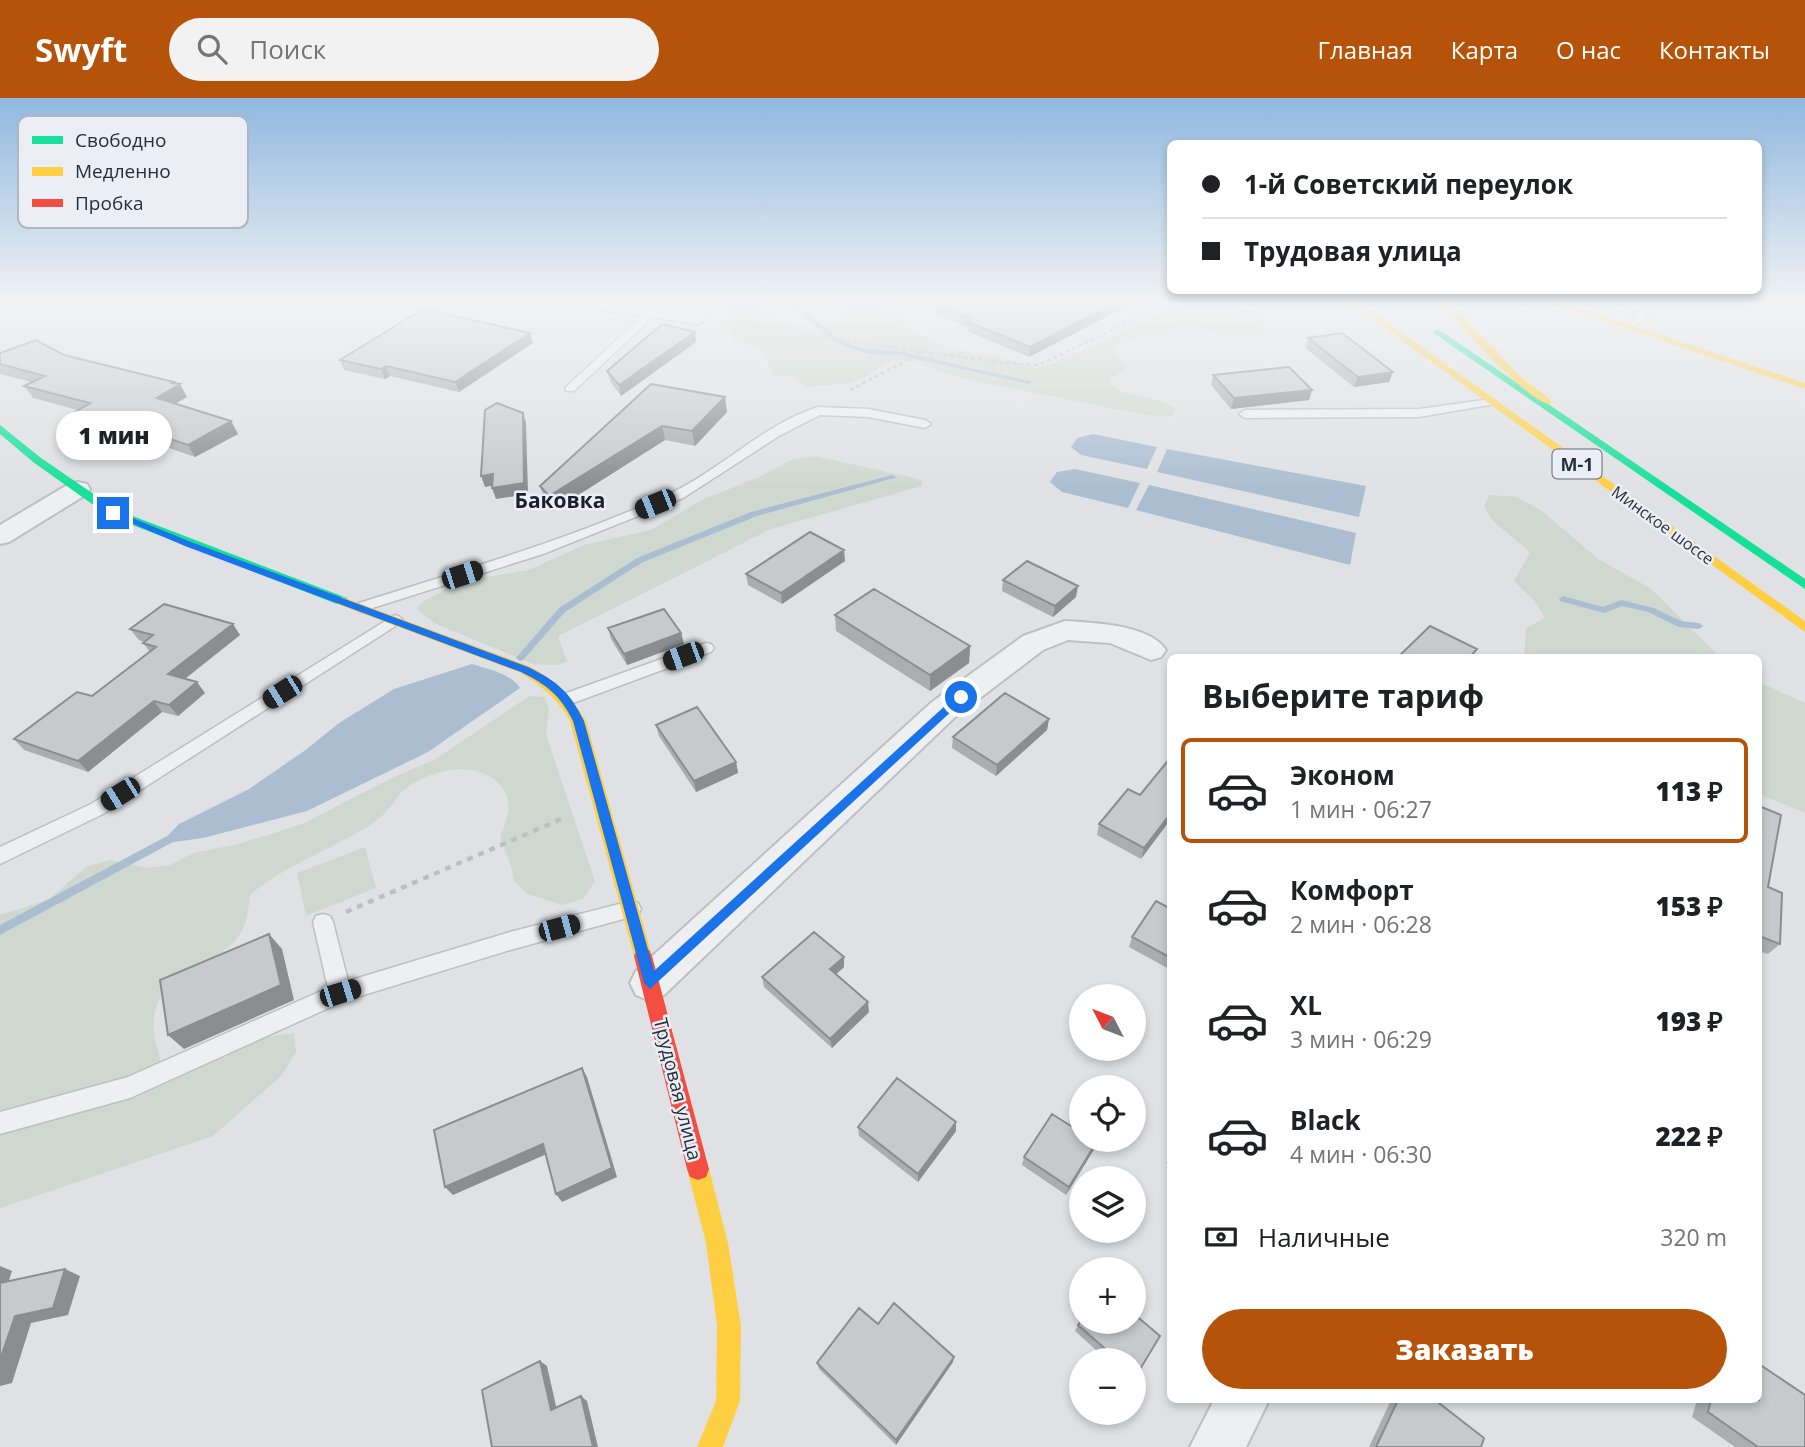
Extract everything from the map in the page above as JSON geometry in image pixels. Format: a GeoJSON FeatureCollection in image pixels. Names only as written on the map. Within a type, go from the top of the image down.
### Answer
{"type":"FeatureCollection","features":[{"type":"Feature","properties":{"kind":"main road","name":"Минское шоссе"},"geometry":{"type":"LineString","coordinates":[[1437,363],[1805,628]]}},
{"type":"Feature","properties":{"kind":"main road","name":"Минское шоссе"},"geometry":{"type":"LineString","coordinates":[[1483,363],[1805,585]]}},
{"type":"Feature","properties":{"kind":"main road"},"geometry":{"type":"LineString","coordinates":[[1502,363],[1517,379],[1604,447]]}},
{"type":"Feature","properties":{"kind":"main road"},"geometry":{"type":"LineString","coordinates":[[1734,363],[1805,386]]}},
{"type":"Feature","properties":{"kind":"main road","name":"Трудовая улица"},"geometry":{"type":"LineString","coordinates":[[0,428],[113,513],[188,544],[524,669],[544,679],[568,699],[579,721],[602,802],[717,1243],[729,1326],[728,1401],[710,1447]]}},
{"type":"Feature","properties":{"kind":"street"},"geometry":{"type":"LineString","coordinates":[[0,537],[78,489]]}},
{"type":"Feature","properties":{"kind":"street"},"geometry":{"type":"LineString","coordinates":[[650,983],[943,710],[1033,643],[1065,630],[1115,634],[1151,650]]}},
{"type":"Feature","properties":{"kind":"street"},"geometry":{"type":"LineString","coordinates":[[1217,1447],[1241,1403]]}},
{"type":"Feature","properties":{"kind":"lane"},"geometry":{"type":"LineString","coordinates":[[570,389],[598,363]]}},
{"type":"Feature","properties":{"kind":"lane"},"geometry":{"type":"LineString","coordinates":[[1245,414],[1419,413],[1491,402]]}},
{"type":"Feature","properties":{"kind":"lane"},"geometry":{"type":"LineString","coordinates":[[361,607],[538,551],[678,495],[775,433],[818,411],[868,413],[925,424]]}},
{"type":"Feature","properties":{"kind":"lane"},"geometry":{"type":"LineString","coordinates":[[0,856],[97,809],[396,620]]}},
{"type":"Feature","properties":{"kind":"lane"},"geometry":{"type":"LineString","coordinates":[[568,699],[706,648]]}},
{"type":"Feature","properties":{"kind":"lane"},"geometry":{"type":"LineString","coordinates":[[0,1123],[130,1087],[340,993],[510,941],[631,909]]}},
{"type":"Feature","properties":{"kind":"lane"},"geometry":{"type":"LineString","coordinates":[[323,922],[340,993]]}},
{"type":"Feature","properties":{"kind":"path"},"geometry":{"type":"LineString","coordinates":[[818,411],[842,394],[903,363]]}},
{"type":"Feature","properties":{"kind":"path"},"geometry":{"type":"LineString","coordinates":[[1002,363],[1043,363]]}},
{"type":"Feature","properties":{"kind":"path"},"geometry":{"type":"LineString","coordinates":[[323,922],[602,802]]}},
{"type":"Feature","properties":{"kind":"shaded area"},"geometry":{"type":"Polygon","coordinates":[[[767,363],[887,363],[867,376],[849,383],[806,387],[795,377],[774,375],[767,363]]]}},
{"type":"Feature","properties":{"kind":"shaded area"},"geometry":{"type":"Polygon","coordinates":[[[916,363],[1019,363],[1035,368],[1055,363],[1124,363],[1128,367],[1108,380],[1114,387],[1168,404],[1176,410],[1171,417],[1146,415],[956,377],[916,363]]]}},
{"type":"Feature","properties":{"kind":"shaded area"},"geometry":{"type":"Polygon","coordinates":[[[816,456],[922,480],[922,486],[771,529],[558,636],[567,662],[556,665],[533,664],[434,623],[417,609],[421,603],[448,588],[529,570],[584,545],[651,530],[702,500],[759,477],[793,459],[816,456]]]}},
{"type":"Feature","properties":{"kind":"shaded area"},"geometry":{"type":"Polygon","coordinates":[[[1490,495],[1517,497],[1542,511],[1598,559],[1650,588],[1717,654],[1524,654],[1526,628],[1545,618],[1534,600],[1514,581],[1530,552],[1493,521],[1484,506],[1490,495]]]}},
{"type":"Feature","properties":{"kind":"shaded area"},"geometry":{"type":"Polygon","coordinates":[[[1762,683],[1805,703],[1805,813],[1762,795],[1762,683]]]}},
{"type":"Feature","properties":{"kind":"shaded area"},"geometry":{"type":"Polygon","coordinates":[[[529,696],[545,697],[549,709],[546,735],[595,881],[584,898],[563,905],[527,894],[514,881],[500,837],[507,816],[507,796],[498,783],[488,776],[464,769],[451,770],[414,783],[370,825],[291,867],[251,894],[244,927],[232,944],[179,978],[167,989],[159,1002],[154,1019],[154,1033],[165,1078],[261,1038],[294,1033],[296,1052],[282,1075],[213,1136],[0,1208],[0,915],[48,900],[86,867],[110,860],[148,868],[170,865],[193,853],[239,844],[302,824],[396,776],[434,760],[529,696]]]}},
{"type":"Feature","properties":{"kind":"shaded area"},"geometry":{"type":"Polygon","coordinates":[[[365,847],[376,888],[306,916],[297,873],[365,847]]]}},
{"type":"Feature","properties":{"kind":"water"},"geometry":{"type":"Polygon","coordinates":[[[1093,434],[1157,447],[1147,469],[1081,455],[1071,447],[1077,438],[1093,434]]]}},
{"type":"Feature","properties":{"kind":"water"},"geometry":{"type":"Polygon","coordinates":[[[1167,449],[1366,486],[1359,517],[1157,472],[1167,449]]]}},
{"type":"Feature","properties":{"kind":"water"},"geometry":{"type":"Polygon","coordinates":[[[1075,469],[1140,483],[1128,508],[1062,492],[1050,482],[1057,472],[1075,469]]]}},
{"type":"Feature","properties":{"kind":"water"},"geometry":{"type":"Polygon","coordinates":[[[1149,485],[1356,533],[1350,565],[1136,510],[1149,485]]]}},
{"type":"Feature","properties":{"kind":"water"},"geometry":{"type":"Polygon","coordinates":[[[472,664],[511,679],[520,688],[428,752],[307,811],[203,838],[160,844],[179,824],[249,789],[339,723],[394,689],[472,664]]]}},
{"type":"Feature","properties":{"kind":"building"},"geometry":{"type":"Polygon","coordinates":[[[96,363],[174,382],[172,383],[180,384],[157,398],[231,421],[188,445],[118,421],[107,427],[65,418],[90,403],[24,386],[45,376],[0,364],[96,363]]]}},
{"type":"Feature","properties":{"kind":"building"},"geometry":{"type":"Polygon","coordinates":[[[353,363],[484,363],[455,382],[386,366],[381,369],[353,363]]]}},
{"type":"Feature","properties":{"kind":"building"},"geometry":{"type":"Polygon","coordinates":[[[616,363],[651,363],[619,385],[607,371],[616,363]]]}},
{"type":"Feature","properties":{"kind":"building"},"geometry":{"type":"Polygon","coordinates":[[[1340,363],[1381,363],[1393,372],[1358,377],[1340,363]]]}},
{"type":"Feature","properties":{"kind":"building"},"geometry":{"type":"Polygon","coordinates":[[[1289,367],[1312,390],[1234,398],[1213,375],[1289,367]]]}},
{"type":"Feature","properties":{"kind":"building"},"geometry":{"type":"Polygon","coordinates":[[[651,384],[725,397],[692,431],[662,426],[549,496],[540,486],[651,384]]]}},
{"type":"Feature","properties":{"kind":"building"},"geometry":{"type":"Polygon","coordinates":[[[497,403],[523,413],[524,483],[492,488],[493,474],[481,476],[485,410],[497,403]]]}},
{"type":"Feature","properties":{"kind":"building"},"geometry":{"type":"Polygon","coordinates":[[[810,532],[844,550],[781,593],[746,574],[810,532]]]}},
{"type":"Feature","properties":{"kind":"building"},"geometry":{"type":"Polygon","coordinates":[[[1027,561],[1078,586],[1055,606],[1003,580],[1027,561]]]}},
{"type":"Feature","properties":{"kind":"building"},"geometry":{"type":"Polygon","coordinates":[[[874,589],[970,646],[930,675],[835,615],[874,589]]]}},
{"type":"Feature","properties":{"kind":"building"},"geometry":{"type":"Polygon","coordinates":[[[164,604],[233,624],[168,674],[197,682],[169,705],[154,701],[78,761],[14,739],[77,692],[92,696],[156,647],[143,643],[153,635],[130,629],[164,604]]]}},
{"type":"Feature","properties":{"kind":"building"},"geometry":{"type":"Polygon","coordinates":[[[664,609],[681,633],[624,654],[608,628],[664,609]]]}},
{"type":"Feature","properties":{"kind":"building"},"geometry":{"type":"Polygon","coordinates":[[[1430,626],[1477,649],[1473,654],[1401,654],[1430,626]]]}},
{"type":"Feature","properties":{"kind":"building"},"geometry":{"type":"Polygon","coordinates":[[[1005,693],[1049,719],[997,765],[953,737],[1005,693]]]}},
{"type":"Feature","properties":{"kind":"building"},"geometry":{"type":"Polygon","coordinates":[[[697,707],[736,762],[694,781],[656,725],[697,707]]]}},
{"type":"Feature","properties":{"kind":"building"},"geometry":{"type":"Polygon","coordinates":[[[1167,762],[1167,818],[1144,848],[1099,824],[1128,789],[1140,795],[1167,762]]]}},
{"type":"Feature","properties":{"kind":"building"},"geometry":{"type":"Polygon","coordinates":[[[1762,807],[1781,815],[1768,887],[1782,893],[1780,944],[1762,937],[1762,807]]]}},
{"type":"Feature","properties":{"kind":"building"},"geometry":{"type":"Polygon","coordinates":[[[1156,901],[1167,907],[1167,956],[1132,937],[1156,901]]]}},
{"type":"Feature","properties":{"kind":"building"},"geometry":{"type":"Polygon","coordinates":[[[814,932],[844,957],[830,969],[868,1002],[830,1039],[762,977],[814,932]]]}},
{"type":"Feature","properties":{"kind":"building"},"geometry":{"type":"Polygon","coordinates":[[[269,934],[281,985],[168,1035],[160,980],[269,934]]]}},
{"type":"Feature","properties":{"kind":"building"},"geometry":{"type":"Polygon","coordinates":[[[582,1068],[612,1168],[556,1194],[543,1144],[445,1187],[434,1130],[582,1068]]]}},
{"type":"Feature","properties":{"kind":"building"},"geometry":{"type":"Polygon","coordinates":[[[897,1078],[956,1122],[918,1174],[858,1127],[897,1078]]]}},
{"type":"Feature","properties":{"kind":"building"},"geometry":{"type":"Polygon","coordinates":[[[1052,1114],[1069,1125],[1069,1152],[1090,1152],[1082,1166],[1069,1166],[1069,1187],[1024,1157],[1052,1114]]]}},
{"type":"Feature","properties":{"kind":"building"},"geometry":{"type":"Polygon","coordinates":[[[65,1269],[53,1308],[15,1316],[0,1360],[0,1283],[65,1269]]]}},
{"type":"Feature","properties":{"kind":"building"},"geometry":{"type":"Polygon","coordinates":[[[894,1303],[954,1357],[896,1440],[817,1363],[859,1308],[878,1324],[894,1303]]]}},
{"type":"Feature","properties":{"kind":"building"},"geometry":{"type":"Polygon","coordinates":[[[1146,1324],[1160,1336],[1146,1359],[1146,1348],[1104,1348],[1088,1334],[1146,1334],[1146,1324]]]}},
{"type":"Feature","properties":{"kind":"building"},"geometry":{"type":"Polygon","coordinates":[[[540,1361],[551,1410],[581,1396],[593,1447],[492,1447],[482,1390],[540,1361]]]}},
{"type":"Feature","properties":{"kind":"building"},"geometry":{"type":"Polygon","coordinates":[[[1762,1366],[1805,1395],[1805,1447],[1758,1447],[1708,1412],[1710,1403],[1762,1403],[1762,1366]]]}},
{"type":"Feature","properties":{"kind":"building"},"geometry":{"type":"Polygon","coordinates":[[[1397,1403],[1439,1403],[1484,1438],[1481,1447],[1376,1447],[1397,1403]]]}},
{"type":"Feature","properties":{"kind":"waterway"},"geometry":{"type":"LineString","coordinates":[[944,363],[1029,382]]}},
{"type":"Feature","properties":{"kind":"waterway"},"geometry":{"type":"LineString","coordinates":[[520,658],[562,610],[640,560],[754,514],[892,477]]}},
{"type":"Feature","properties":{"kind":"waterway"},"geometry":{"type":"LineString","coordinates":[[1563,599],[1604,610],[1621,603],[1651,610],[1679,624],[1699,626]]}},
{"type":"Feature","properties":{"kind":"waterway"},"geometry":{"type":"LineString","coordinates":[[0,930],[169,839]]}},
{"type":"Feature","properties":{"kind":"traffic: fast"},"geometry":{"type":"LineString","coordinates":[[1483,363],[1805,585]]}},
{"type":"Feature","properties":{"kind":"traffic: fast"},"geometry":{"type":"LineString","coordinates":[[0,428],[37,460],[113,513],[342,601]]}},
{"type":"Feature","properties":{"kind":"traffic: slow"},"geometry":{"type":"LineString","coordinates":[[1437,363],[1805,628]]}},
{"type":"Feature","properties":{"kind":"traffic: slow"},"geometry":{"type":"LineString","coordinates":[[1502,363],[1517,379],[1547,402]]}},
{"type":"Feature","properties":{"kind":"traffic: slow"},"geometry":{"type":"LineString","coordinates":[[1735,363],[1805,386]]}},
{"type":"Feature","properties":{"kind":"traffic: slow"},"geometry":{"type":"LineString","coordinates":[[342,601],[524,669],[562,697],[578,721],[643,956]]}},
{"type":"Feature","properties":{"kind":"traffic: slow"},"geometry":{"type":"LineString","coordinates":[[698,1169],[717,1243],[729,1326],[728,1401],[710,1447]]}},
{"type":"Feature","properties":{"kind":"traffic: jam"},"geometry":{"type":"LineString","coordinates":[[643,956],[698,1169]]}},
{"type":"Feature","properties":{"kind":"district","name":"Баковка"},"geometry":{"type":"Point","coordinates":[560,500]}},
{"type":"Feature","properties":{"kind":"route"},"geometry":{"type":"LineString","coordinates":[[113,513],[188,544],[524,669],[544,679],[568,699],[579,721],[650,983],[943,710],[961,697]]}}]}
